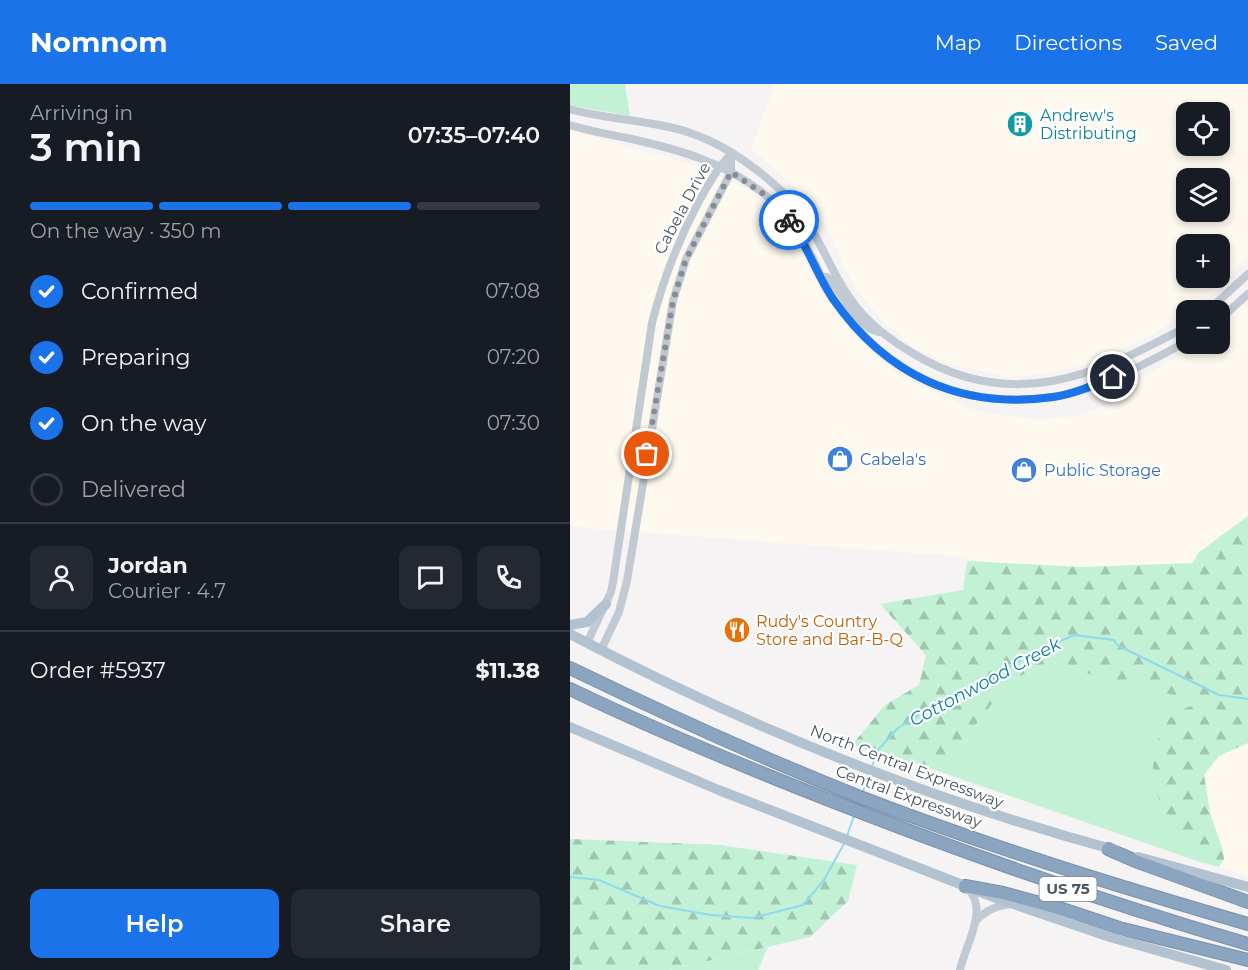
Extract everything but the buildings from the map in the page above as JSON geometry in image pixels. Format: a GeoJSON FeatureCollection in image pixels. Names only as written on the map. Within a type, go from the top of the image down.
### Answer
{"type":"FeatureCollection","features":[{"type":"Feature","properties":{"kind":"highway","name":"Central Expressway"},"geometry":{"type":"LineString","coordinates":[[570,668],[718,737],[896,811],[1088,876],[1248,924]]}},
{"type":"Feature","properties":{"kind":"highway","name":"Central Expressway"},"geometry":{"type":"LineString","coordinates":[[570,689],[707,752],[891,825],[1077,892],[1248,944]]}},
{"type":"Feature","properties":{"kind":"highway"},"geometry":{"type":"LineString","coordinates":[[1108,849],[1248,902]]}},
{"type":"Feature","properties":{"kind":"highway"},"geometry":{"type":"LineString","coordinates":[[965,886],[1003,893],[1119,928],[1248,960]]}},
{"type":"Feature","properties":{"kind":"main road"},"geometry":{"type":"LineString","coordinates":[[570,625],[587,622],[606,604]]}},
{"type":"Feature","properties":{"kind":"main road","name":"North Central Expressway"},"geometry":{"type":"LineString","coordinates":[[570,634],[738,716],[908,784],[989,814],[1248,887]]}},
{"type":"Feature","properties":{"kind":"main road"},"geometry":{"type":"LineString","coordinates":[[570,727],[659,766],[1012,904],[1226,970]]}},
{"type":"Feature","properties":{"kind":"street"},"geometry":{"type":"LineString","coordinates":[[570,109],[589,115],[664,126],[692,134],[715,144],[752,166],[778,187],[806,219],[848,296],[863,314],[882,333],[924,360],[960,376],[1005,385],[1050,383],[1093,371],[1142,351],[1176,332]]}},
{"type":"Feature","properties":{"kind":"street"},"geometry":{"type":"LineString","coordinates":[[570,125],[684,152],[731,172],[765,195],[783,213],[801,238],[832,297],[852,324],[897,365],[955,392],[1004,401],[1054,397],[1148,363],[1176,348]]}},
{"type":"Feature","properties":{"kind":"street","name":"Cabela Drive"},"geometry":{"type":"LineString","coordinates":[[587,643],[610,592],[619,547],[652,323],[661,285],[682,233],[719,166],[731,154]]}},
{"type":"Feature","properties":{"kind":"street","name":"Cabela Drive"},"geometry":{"type":"LineString","coordinates":[[601,650],[619,612],[627,581],[673,301],[686,259],[731,172],[731,154]]}},
{"type":"Feature","properties":{"kind":"street"},"geometry":{"type":"LineString","coordinates":[[1220,300],[1248,274]]}},
{"type":"Feature","properties":{"kind":"street"},"geometry":{"type":"LineString","coordinates":[[822,277],[827,277],[832,281],[847,306],[868,329],[882,333]]}},
{"type":"Feature","properties":{"kind":"street"},"geometry":{"type":"LineString","coordinates":[[1230,311],[1248,294]]}},
{"type":"Feature","properties":{"kind":"street"},"geometry":{"type":"LineString","coordinates":[[1142,351],[1148,363]]}},
{"type":"Feature","properties":{"kind":"street"},"geometry":{"type":"LineString","coordinates":[[955,392],[960,376]]}},
{"type":"Feature","properties":{"kind":"street"},"geometry":{"type":"LineString","coordinates":[[960,970],[975,922],[977,906],[975,898],[965,886]]}},
{"type":"Feature","properties":{"kind":"street"},"geometry":{"type":"LineString","coordinates":[[975,922],[992,908],[1012,904]]}},
{"type":"Feature","properties":{"kind":"shaded area"},"geometry":{"type":"Polygon","coordinates":[[[775,84],[1248,84],[1248,254],[1230,277],[1230,234],[1176,234],[1176,288],[1221,288],[1205,300],[1176,300],[1176,319],[1144,339],[1081,366],[1045,374],[1006,377],[949,364],[913,347],[885,323],[857,291],[828,230],[800,192],[751,148],[775,84]]]}},
{"type":"Feature","properties":{"kind":"shaded area"},"geometry":{"type":"Polygon","coordinates":[[[570,129],[696,166],[745,187],[784,225],[827,299],[856,336],[886,365],[913,382],[985,413],[1042,420],[1076,416],[1138,391],[1134,381],[1180,354],[1230,354],[1230,316],[1248,301],[1248,516],[1218,537],[1193,563],[1082,567],[967,561],[967,557],[570,525],[570,129]]]}},
{"type":"Feature","properties":{"kind":"shaded area"},"geometry":{"type":"Polygon","coordinates":[[[1248,743],[1248,876],[1219,867],[1224,859],[1210,813],[1204,775],[1219,756],[1248,743]]]}},
{"type":"Feature","properties":{"kind":"green space"},"geometry":{"type":"Polygon","coordinates":[[[570,84],[625,84],[630,116],[570,105],[570,84]]]}},
{"type":"Feature","properties":{"kind":"green space"},"geometry":{"type":"Polygon","coordinates":[[[1248,516],[1248,743],[1219,756],[1204,775],[1210,813],[1224,859],[1219,867],[1197,861],[1169,824],[1152,782],[1154,753],[1164,724],[1176,712],[1201,702],[1045,663],[1009,682],[948,760],[921,765],[852,745],[885,705],[919,685],[926,655],[880,604],[963,590],[967,561],[1082,567],[1193,563],[1198,553],[1248,516]]]}},
{"type":"Feature","properties":{"kind":"green space"},"geometry":{"type":"Polygon","coordinates":[[[1045,662],[1203,702],[1176,712],[1169,824],[1197,861],[921,765],[948,760],[1009,682],[1045,662]]]}},
{"type":"Feature","properties":{"kind":"green space"},"geometry":{"type":"Polygon","coordinates":[[[570,839],[720,845],[857,865],[848,901],[810,937],[669,970],[574,970],[570,969],[570,839]]]}},
{"type":"Feature","properties":{"kind":"green space"},"geometry":{"type":"Polygon","coordinates":[[[768,947],[758,970],[669,970],[768,947]]]}},
{"type":"Feature","properties":{"kind":"waterway","name":"Cottonwood Creek"},"geometry":{"type":"LineString","coordinates":[[872,766],[878,750],[897,729],[929,708],[973,688],[1029,655],[1074,635],[1114,640],[1117,645],[1219,695],[1248,699]]}},
{"type":"Feature","properties":{"kind":"waterway","name":"Cottonwood Creek"},"geometry":{"type":"LineString","coordinates":[[862,794],[869,774]]}},
{"type":"Feature","properties":{"kind":"waterway","name":"Cottonwood Creek"},"geometry":{"type":"LineString","coordinates":[[847,836],[855,813]]}},
{"type":"Feature","properties":{"kind":"waterway","name":"Cottonwood Creek"},"geometry":{"type":"LineString","coordinates":[[570,879],[571,877],[599,880],[660,906],[711,915],[752,918],[803,905],[824,880],[845,842]]}},
{"type":"Feature","properties":{"kind":"way so far"},"geometry":{"type":"LineString","coordinates":[[647,454],[673,301],[686,259],[731,172],[765,195],[789,220]]}},
{"type":"Feature","properties":{"kind":"place","name":"Andrew's Distributing"},"geometry":{"type":"Point","coordinates":[1020,124]}},
{"type":"Feature","properties":{"kind":"place","name":"Cabela's"},"geometry":{"type":"Point","coordinates":[840,459]}},
{"type":"Feature","properties":{"kind":"place","name":"Public Storage"},"geometry":{"type":"Point","coordinates":[1024,470]}},
{"type":"Feature","properties":{"kind":"place","name":"Rudy's Country Store and Bar-B-Q"},"geometry":{"type":"Point","coordinates":[737,630]}},
{"type":"Feature","properties":{"kind":"route"},"geometry":{"type":"LineString","coordinates":[[789,220],[812,257],[832,297],[852,324],[897,365],[919,377],[955,392],[1004,401],[1054,397],[1113,377]]}}]}
